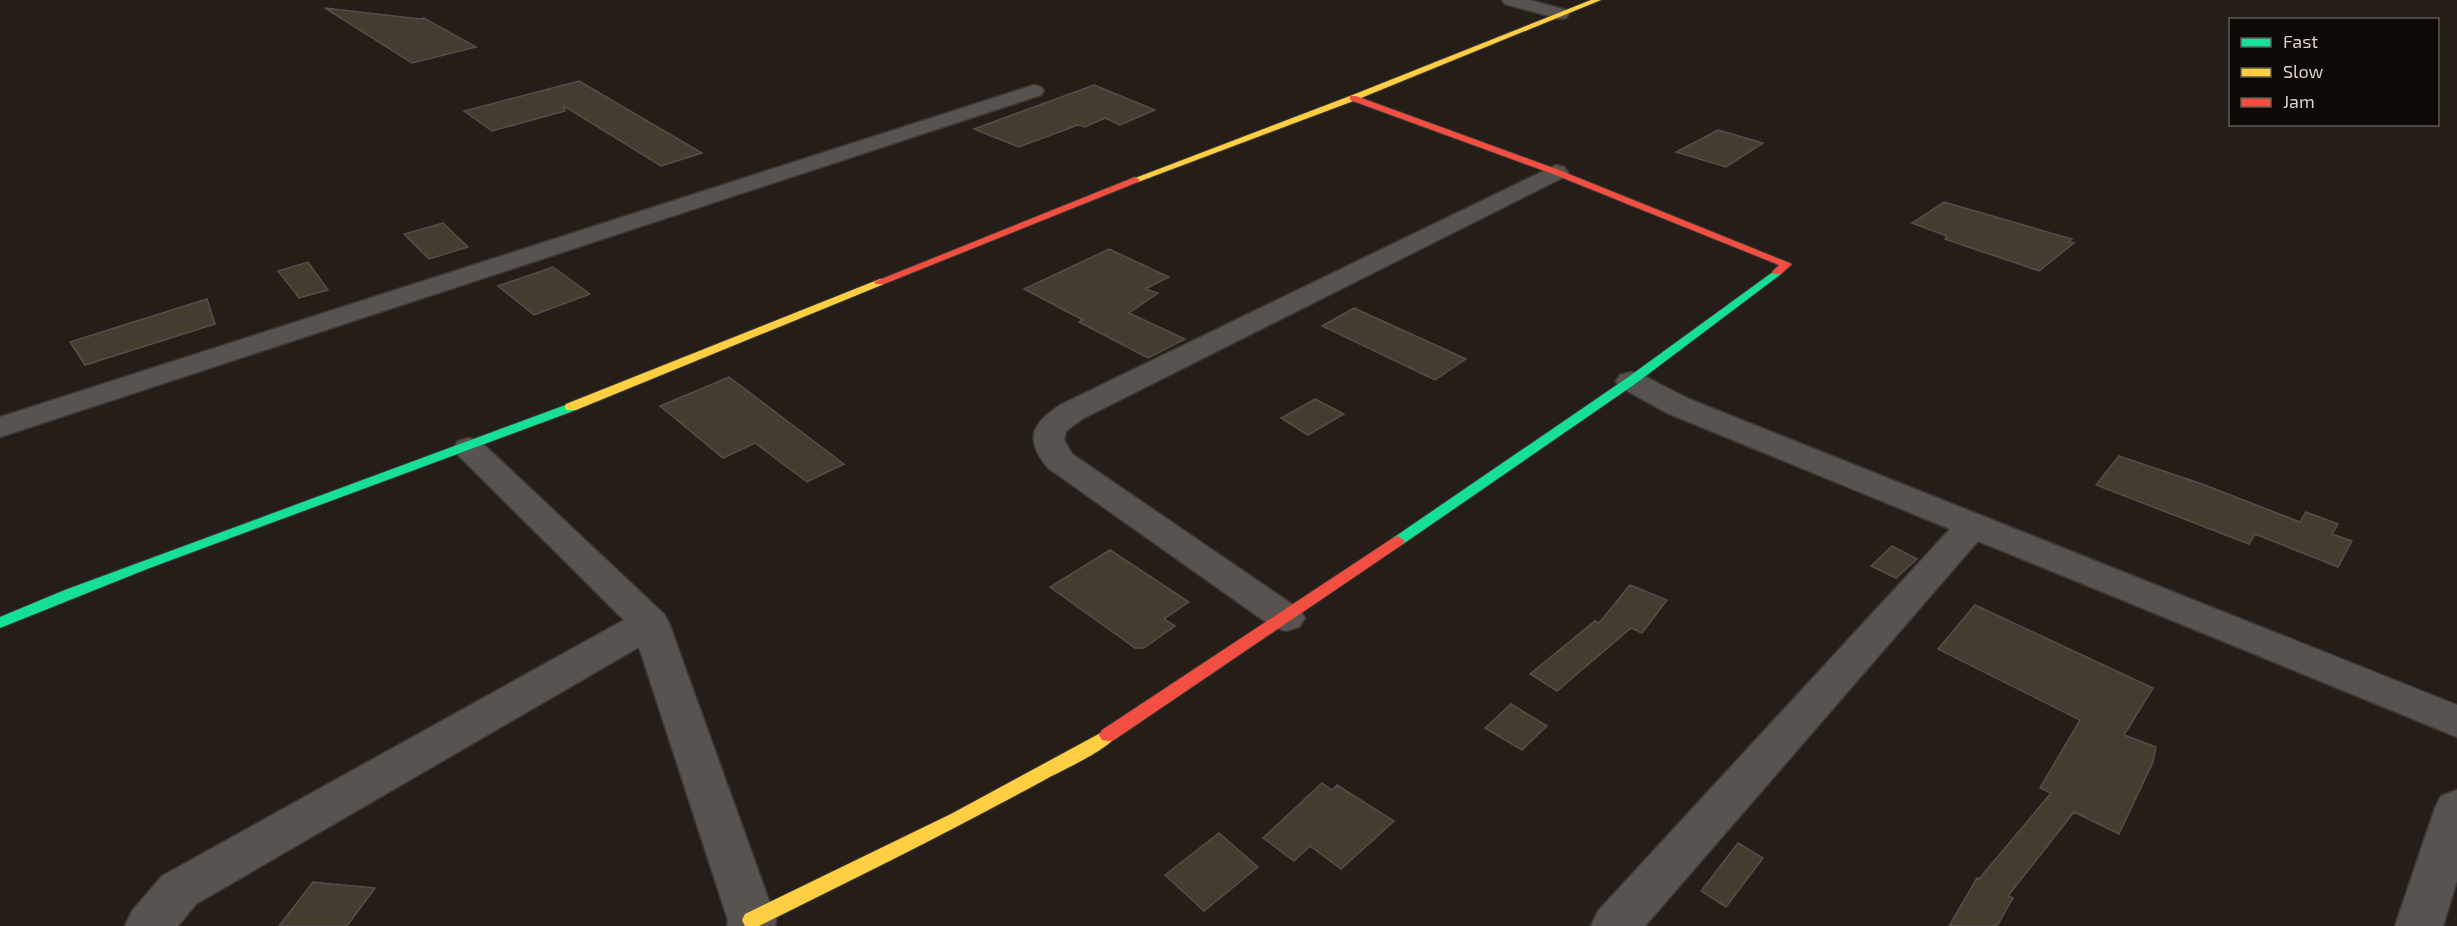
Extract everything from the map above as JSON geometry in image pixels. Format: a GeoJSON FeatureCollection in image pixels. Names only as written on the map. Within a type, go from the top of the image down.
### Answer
{"type":"FeatureCollection","features":[{"type":"Feature","properties":{"kind":"street"},"geometry":{"type":"LineString","coordinates":[[1511,0],[1560,14]]}},
{"type":"Feature","properties":{"kind":"street"},"geometry":{"type":"LineString","coordinates":[[0,622],[67,594],[469,448],[1092,196],[1353,98],[1597,0]]}},
{"type":"Feature","properties":{"kind":"street"},"geometry":{"type":"LineString","coordinates":[[0,427],[1034,91]]}},
{"type":"Feature","properties":{"kind":"street"},"geometry":{"type":"LineString","coordinates":[[469,448],[650,623],[752,923],[957,819],[1084,750],[1286,618],[1631,381],[1787,264],[1556,172],[1353,98]]}},
{"type":"Feature","properties":{"kind":"street"},"geometry":{"type":"LineString","coordinates":[[1286,618],[1060,461],[1051,452],[1048,441],[1050,430],[1058,420],[1071,412],[1556,172]]}},
{"type":"Feature","properties":{"kind":"street"},"geometry":{"type":"LineString","coordinates":[[1631,381],[1678,406],[1974,524],[2457,722]]}},
{"type":"Feature","properties":{"kind":"street"},"geometry":{"type":"LineString","coordinates":[[1615,926],[1974,524]]}},
{"type":"Feature","properties":{"kind":"street"},"geometry":{"type":"LineString","coordinates":[[149,926],[179,890],[650,623]]}},
{"type":"Feature","properties":{"kind":"street"},"geometry":{"type":"LineString","coordinates":[[2419,926],[2457,808]]}},
{"type":"Feature","properties":{"kind":"building"},"geometry":{"type":"Polygon","coordinates":[[[325,8],[424,18],[476,47],[412,63],[325,8]]]}},
{"type":"Feature","properties":{"kind":"building"},"geometry":{"type":"Polygon","coordinates":[[[579,81],[702,153],[661,166],[564,106],[565,111],[492,131],[464,111],[579,81]]]}},
{"type":"Feature","properties":{"kind":"building"},"geometry":{"type":"Polygon","coordinates":[[[1094,85],[1155,110],[1120,125],[1105,118],[1085,127],[1078,125],[1019,147],[974,129],[1094,85]]]}},
{"type":"Feature","properties":{"kind":"building"},"geometry":{"type":"Polygon","coordinates":[[[1718,130],[1763,143],[1726,167],[1676,152],[1718,130]]]}},
{"type":"Feature","properties":{"kind":"building"},"geometry":{"type":"Polygon","coordinates":[[[1944,202],[2072,239],[2069,242],[2074,243],[2039,271],[1945,239],[1947,236],[1912,223],[1944,202]]]}},
{"type":"Feature","properties":{"kind":"building"},"geometry":{"type":"Polygon","coordinates":[[[443,223],[468,247],[429,259],[404,234],[443,223]]]}},
{"type":"Feature","properties":{"kind":"building"},"geometry":{"type":"Polygon","coordinates":[[[1109,249],[1169,277],[1145,289],[1158,293],[1129,313],[1185,339],[1148,358],[1079,322],[1083,320],[1024,289],[1109,249]]]}},
{"type":"Feature","properties":{"kind":"building"},"geometry":{"type":"Polygon","coordinates":[[[308,262],[328,290],[299,298],[278,271],[308,262]]]}},
{"type":"Feature","properties":{"kind":"building"},"geometry":{"type":"Polygon","coordinates":[[[553,267],[590,294],[534,315],[498,286],[553,267]]]}},
{"type":"Feature","properties":{"kind":"building"},"geometry":{"type":"Polygon","coordinates":[[[207,299],[215,324],[85,365],[70,342],[207,299]]]}},
{"type":"Feature","properties":{"kind":"building"},"geometry":{"type":"Polygon","coordinates":[[[1354,308],[1466,359],[1435,380],[1322,326],[1354,308]]]}},
{"type":"Feature","properties":{"kind":"building"},"geometry":{"type":"Polygon","coordinates":[[[729,377],[844,464],[807,482],[755,443],[723,458],[660,406],[729,377]]]}},
{"type":"Feature","properties":{"kind":"building"},"geometry":{"type":"Polygon","coordinates":[[[1315,399],[1344,414],[1308,435],[1281,418],[1315,399]]]}},
{"type":"Feature","properties":{"kind":"building"},"geometry":{"type":"Polygon","coordinates":[[[2119,456],[2202,484],[2300,522],[2306,512],[2338,524],[2332,534],[2352,541],[2338,567],[2255,534],[2249,544],[2096,485],[2119,456]]]}},
{"type":"Feature","properties":{"kind":"building"},"geometry":{"type":"Polygon","coordinates":[[[1892,546],[1917,559],[1896,578],[1871,566],[1892,546]]]}},
{"type":"Feature","properties":{"kind":"building"},"geometry":{"type":"Polygon","coordinates":[[[1110,550],[1189,602],[1164,619],[1175,626],[1144,648],[1135,648],[1050,587],[1110,550]]]}},
{"type":"Feature","properties":{"kind":"building"},"geometry":{"type":"Polygon","coordinates":[[[1630,585],[1667,600],[1642,633],[1631,628],[1557,691],[1530,674],[1595,621],[1599,623],[1630,585]]]}},
{"type":"Feature","properties":{"kind":"building"},"geometry":{"type":"Polygon","coordinates":[[[1975,605],[2153,688],[2124,735],[2156,747],[2153,762],[2119,834],[2074,812],[2008,896],[2013,898],[1997,926],[1949,926],[1977,878],[1979,879],[2051,793],[2040,788],[2080,720],[1938,649],[1975,605]]]}},
{"type":"Feature","properties":{"kind":"building"},"geometry":{"type":"Polygon","coordinates":[[[1511,704],[1547,726],[1522,750],[1485,728],[1511,704]]]}},
{"type":"Feature","properties":{"kind":"building"},"geometry":{"type":"Polygon","coordinates":[[[1322,783],[1332,790],[1337,785],[1394,821],[1341,869],[1310,846],[1294,861],[1263,838],[1322,783]]]}},
{"type":"Feature","properties":{"kind":"building"},"geometry":{"type":"Polygon","coordinates":[[[1219,833],[1258,867],[1204,911],[1165,875],[1219,833]]]}},
{"type":"Feature","properties":{"kind":"building"},"geometry":{"type":"Polygon","coordinates":[[[1738,843],[1763,858],[1726,907],[1701,891],[1738,843]]]}},
{"type":"Feature","properties":{"kind":"building"},"geometry":{"type":"Polygon","coordinates":[[[313,882],[375,888],[347,926],[279,926],[313,882]]]}},
{"type":"Feature","properties":{"kind":"traffic: fast"},"geometry":{"type":"LineString","coordinates":[[1398,541],[1631,381],[1777,272]]}},
{"type":"Feature","properties":{"kind":"traffic: fast"},"geometry":{"type":"LineString","coordinates":[[0,623],[213,539],[571,407]]}},
{"type":"Feature","properties":{"kind":"traffic: slow"},"geometry":{"type":"LineString","coordinates":[[1135,180],[1353,98],[1597,0]]}},
{"type":"Feature","properties":{"kind":"traffic: slow"},"geometry":{"type":"LineString","coordinates":[[571,407],[880,282]]}},
{"type":"Feature","properties":{"kind":"traffic: slow"},"geometry":{"type":"LineString","coordinates":[[752,920],[957,819],[1085,750],[1108,735]]}},
{"type":"Feature","properties":{"kind":"traffic: jam"},"geometry":{"type":"LineString","coordinates":[[1353,98],[1556,172],[1787,264],[1777,272]]}},
{"type":"Feature","properties":{"kind":"traffic: jam"},"geometry":{"type":"LineString","coordinates":[[880,282],[1135,180]]}},
{"type":"Feature","properties":{"kind":"traffic: jam"},"geometry":{"type":"LineString","coordinates":[[1108,735],[1398,541]]}}]}
